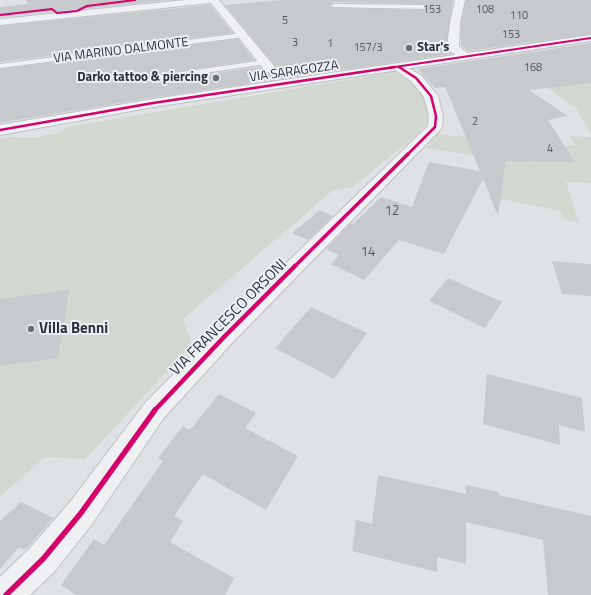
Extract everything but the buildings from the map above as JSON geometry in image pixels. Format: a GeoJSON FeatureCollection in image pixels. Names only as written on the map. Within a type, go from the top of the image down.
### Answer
{"type":"FeatureCollection","features":[{"type":"Feature","properties":{"kind":"main road","name":"VIA SARAGOZZA"},"geometry":{"type":"LineString","coordinates":[[0,130],[153,102],[273,73],[399,67],[591,38]]}},
{"type":"Feature","properties":{"kind":"street"},"geometry":{"type":"LineString","coordinates":[[0,22],[214,0],[273,73]]}},
{"type":"Feature","properties":{"kind":"street"},"geometry":{"type":"LineString","coordinates":[[456,6],[453,46],[456,50],[466,56]]}},
{"type":"Feature","properties":{"kind":"street","name":"VIA FRANCESCO ORSONI"},"geometry":{"type":"LineString","coordinates":[[6,595],[43,559],[81,513],[154,411],[225,336],[427,136],[435,126],[436,116],[431,96],[416,78],[399,67]]}},
{"type":"Feature","properties":{"kind":"lane"},"geometry":{"type":"LineString","coordinates":[[334,6],[424,7]]}},
{"type":"Feature","properties":{"kind":"lane","name":"VIA MARINO DALMONTE"},"geometry":{"type":"LineString","coordinates":[[0,66],[242,35]]}},
{"type":"Feature","properties":{"kind":"lane"},"geometry":{"type":"LineString","coordinates":[[142,80],[273,73]]}},
{"type":"Feature","properties":{"kind":"shaded area"},"geometry":{"type":"Polygon","coordinates":[[[591,67],[591,134],[576,108],[541,83],[562,79],[570,85],[587,83],[591,67]]]}},
{"type":"Feature","properties":{"kind":"shaded area"},"geometry":{"type":"Polygon","coordinates":[[[400,71],[415,85],[423,97],[427,110],[428,121],[419,133],[353,187],[332,191],[183,319],[192,345],[85,459],[45,457],[0,497],[0,139],[10,137],[34,138],[57,133],[67,127],[400,71]]]}},
{"type":"Feature","properties":{"kind":"shaded area"},"geometry":{"type":"Polygon","coordinates":[[[437,134],[499,138],[540,161],[575,162],[565,146],[575,145],[569,136],[591,137],[591,183],[566,182],[579,222],[563,219],[561,211],[500,199],[505,160],[426,148],[437,134]]]}},
{"type":"Feature","properties":{"kind":"tunnel"},"geometry":{"type":"LineString","coordinates":[[270,69],[278,79]]}},
{"type":"Feature","properties":{"kind":"cycle path"},"geometry":{"type":"LineString","coordinates":[[0,15],[52,9],[57,13],[77,11],[87,6],[135,0]]}},
{"type":"Feature","properties":{"kind":"cycle path"},"geometry":{"type":"LineString","coordinates":[[0,130],[153,103],[591,38]]}},
{"type":"Feature","properties":{"kind":"cycle path"},"geometry":{"type":"LineString","coordinates":[[6,595],[43,559],[81,513],[154,411],[225,336],[435,127],[436,116],[431,96],[416,78],[399,67]]}},
{"type":"Feature","properties":{"kind":"place","name":"Star's"},"geometry":{"type":"Point","coordinates":[409,48]}},
{"type":"Feature","properties":{"kind":"place","name":"Darko tattoo & piercing"},"geometry":{"type":"Point","coordinates":[216,78]}},
{"type":"Feature","properties":{"kind":"place","name":"Villa Benni"},"geometry":{"type":"Point","coordinates":[31,329]}}]}
